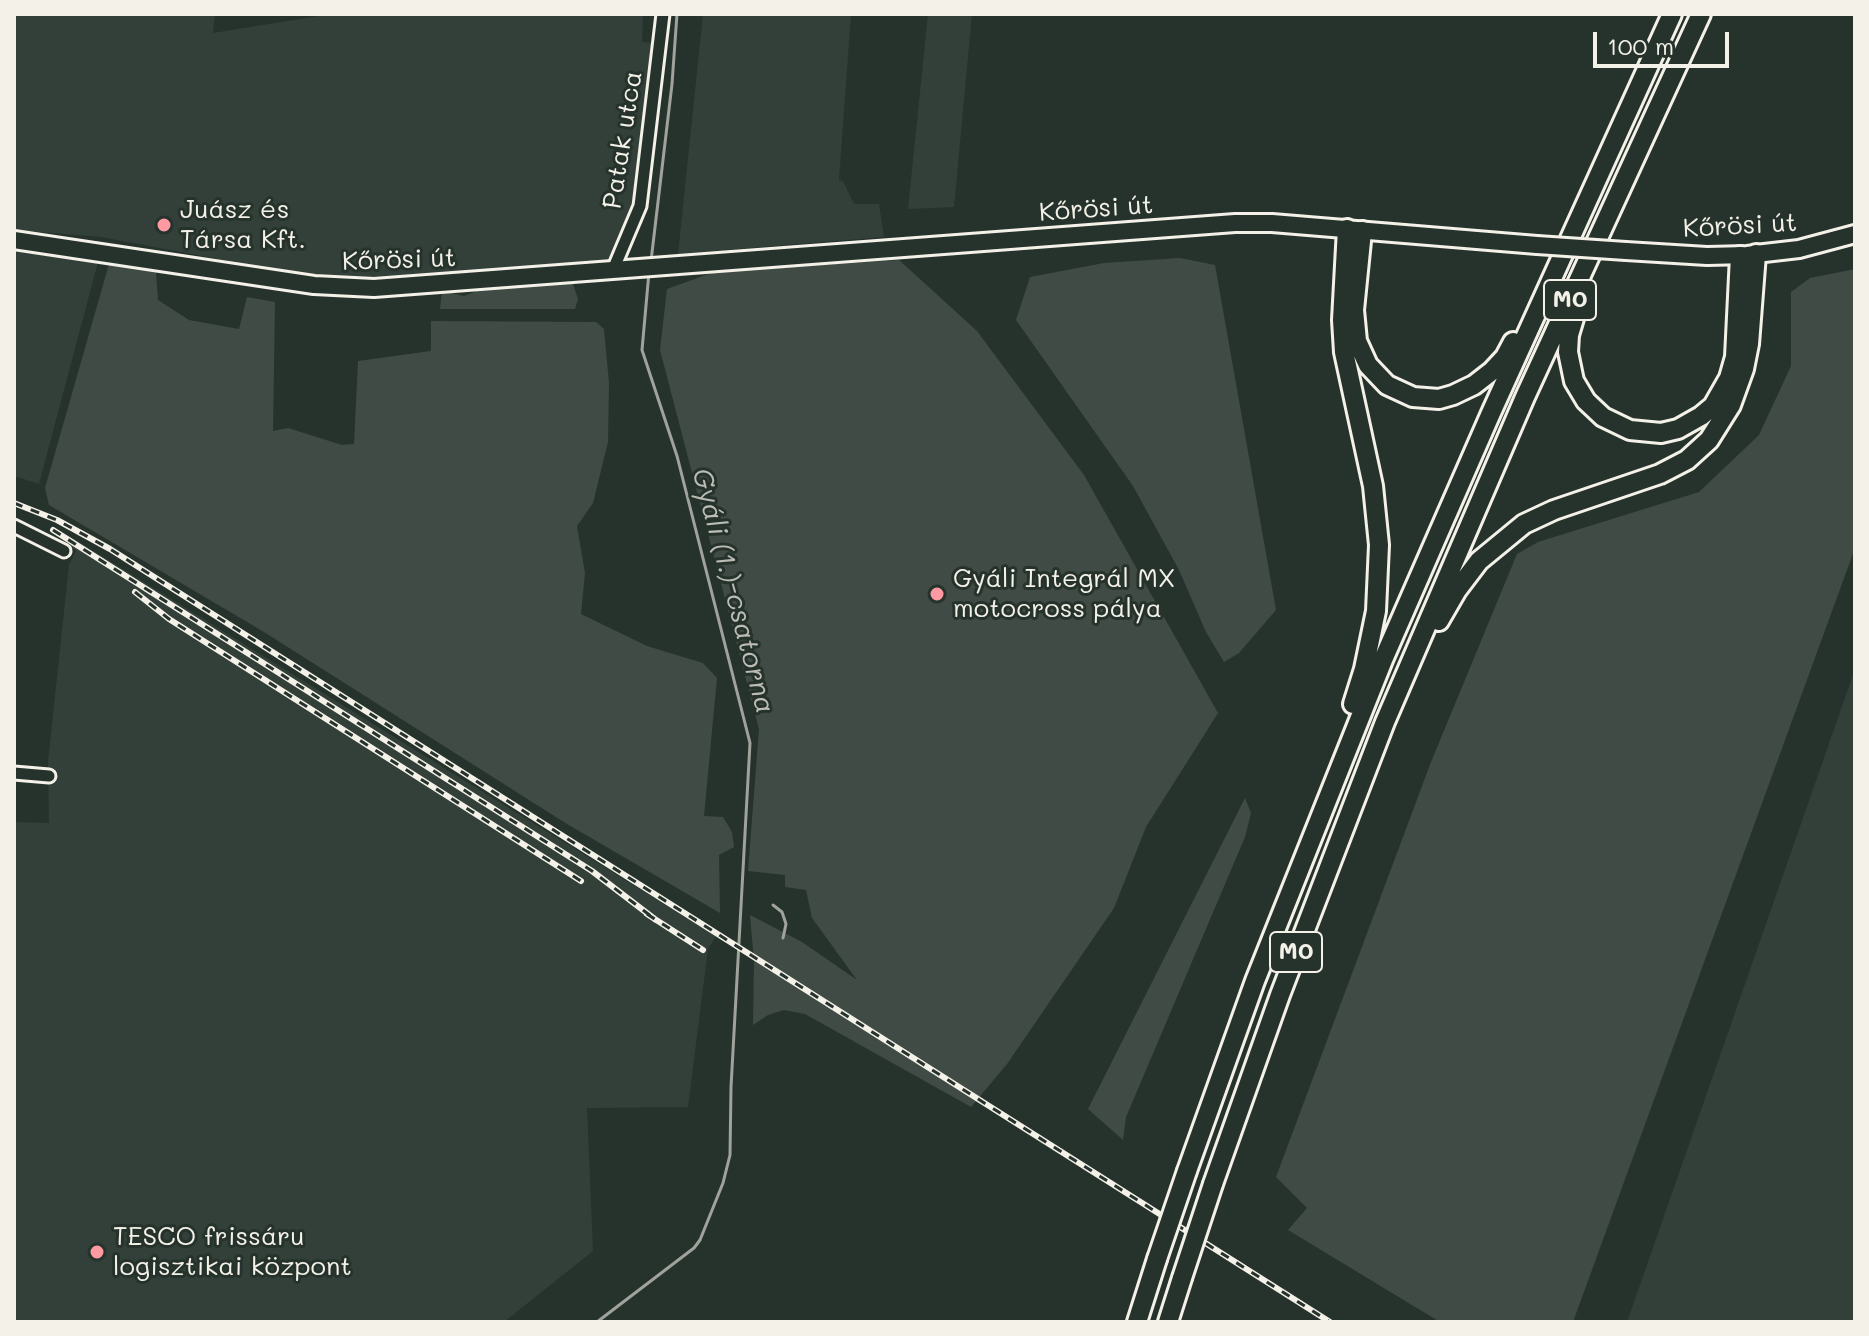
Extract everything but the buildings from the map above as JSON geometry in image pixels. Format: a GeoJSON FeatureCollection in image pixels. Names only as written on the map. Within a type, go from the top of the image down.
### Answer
{"type":"FeatureCollection","features":[{"type":"Feature","properties":{"kind":"highway","name":"M0"},"geometry":{"type":"LineString","coordinates":[[1137,1322],[1255,981],[1334,779],[1426,560],[1672,14]]}},
{"type":"Feature","properties":{"kind":"highway","name":"M0"},"geometry":{"type":"LineString","coordinates":[[1168,1322],[1213,1184],[1302,937],[1385,722],[1525,397],[1701,14]]}},
{"type":"Feature","properties":{"kind":"highway"},"geometry":{"type":"LineString","coordinates":[[1615,202],[1609,229],[1576,310],[1568,352],[1572,375],[1580,394],[1597,413],[1615,424],[1644,432],[1670,431],[1701,416],[1718,399],[1735,357],[1748,255]]}},
{"type":"Feature","properties":{"kind":"highway"},"geometry":{"type":"LineString","coordinates":[[1354,230],[1357,341],[1372,370],[1387,385],[1407,395],[1439,399],[1474,385],[1505,357],[1530,311],[1542,301]]}},
{"type":"Feature","properties":{"kind":"highway"},"geometry":{"type":"LineString","coordinates":[[1334,779],[1341,742],[1368,652],[1379,575],[1373,486],[1344,352],[1342,320],[1354,230]]}},
{"type":"Feature","properties":{"kind":"highway"},"geometry":{"type":"LineString","coordinates":[[1385,722],[1401,698],[1457,590],[1493,548],[1524,524],[1543,515],[1680,465],[1716,431],[1736,395],[1749,344],[1748,255]]}},
{"type":"Feature","properties":{"kind":"main road","name":"Kőrösi út"},"geometry":{"type":"LineString","coordinates":[[14,240],[348,288],[374,288],[1220,224],[1272,223],[1626,251],[1748,255],[1821,244],[1855,234]]}},
{"type":"Feature","properties":{"kind":"street","name":"Patak utca"},"geometry":{"type":"LineString","coordinates":[[613,270],[640,206],[663,14]]}},
{"type":"Feature","properties":{"kind":"street"},"geometry":{"type":"LineString","coordinates":[[14,526],[64,551]]}},
{"type":"Feature","properties":{"kind":"street"},"geometry":{"type":"LineString","coordinates":[[14,773],[49,776]]}},
{"type":"Feature","properties":{"kind":"shaded area"},"geometry":{"type":"Polygon","coordinates":[[[14,14],[215,14],[213,33],[331,14],[643,14],[642,42],[654,43],[631,211],[607,263],[346,283],[101,237],[14,230],[14,14]]]}},
{"type":"Feature","properties":{"kind":"shaded area"},"geometry":{"type":"Polygon","coordinates":[[[703,14],[851,14],[839,180],[843,181],[854,204],[879,204],[884,237],[678,254],[703,14]]]}},
{"type":"Feature","properties":{"kind":"shaded area"},"geometry":{"type":"Polygon","coordinates":[[[928,14],[972,14],[954,207],[908,209],[928,14]]]}},
{"type":"Feature","properties":{"kind":"shaded area"},"geometry":{"type":"Polygon","coordinates":[[[14,252],[98,262],[39,484],[14,476],[14,252]]]}},
{"type":"Feature","properties":{"kind":"shaded area"},"geometry":{"type":"Polygon","coordinates":[[[1180,258],[1215,265],[1276,610],[1239,653],[1224,662],[1133,486],[1016,320],[1030,277],[1104,263],[1180,258]]]}},
{"type":"Feature","properties":{"kind":"shaded area","name":"Gyáli Integrál MX motocross pálya"},"geometry":{"type":"Polygon","coordinates":[[[899,260],[977,331],[1084,475],[1218,713],[1146,827],[1114,908],[1007,1064],[971,1107],[805,1014],[784,1010],[768,1015],[753,1025],[754,961],[750,915],[802,942],[857,980],[812,918],[806,890],[785,887],[785,875],[748,871],[759,729],[660,350],[667,289],[714,272],[899,260]]]}},
{"type":"Feature","properties":{"kind":"shaded area"},"geometry":{"type":"Polygon","coordinates":[[[109,264],[156,272],[158,300],[189,320],[239,329],[247,297],[275,302],[273,431],[288,428],[342,445],[354,444],[358,361],[431,351],[431,321],[596,322],[604,329],[609,383],[608,442],[593,503],[577,526],[585,573],[581,614],[647,646],[703,663],[717,678],[704,816],[723,817],[732,832],[734,847],[719,855],[720,913],[567,824],[264,632],[49,505],[45,488],[109,264]]]}},
{"type":"Feature","properties":{"kind":"shaded area"},"geometry":{"type":"Polygon","coordinates":[[[1855,269],[1855,548],[1573,1322],[1440,1322],[1288,1230],[1307,1208],[1276,1177],[1431,762],[1517,554],[1538,542],[1699,492],[1759,435],[1791,366],[1791,292],[1810,278],[1855,269]]]}},
{"type":"Feature","properties":{"kind":"shaded area"},"geometry":{"type":"Polygon","coordinates":[[[572,281],[578,299],[575,309],[440,309],[442,291],[464,296],[487,287],[572,281]]]}},
{"type":"Feature","properties":{"kind":"shaded area"},"geometry":{"type":"Polygon","coordinates":[[[66,534],[716,936],[708,949],[688,1107],[587,1108],[593,1251],[504,1322],[14,1322],[14,822],[49,823],[48,762],[69,565],[76,551],[62,541],[66,534]]]}},
{"type":"Feature","properties":{"kind":"shaded area"},"geometry":{"type":"Polygon","coordinates":[[[1855,669],[1855,1322],[1627,1322],[1855,669]]]}},
{"type":"Feature","properties":{"kind":"shaded area"},"geometry":{"type":"Polygon","coordinates":[[[1245,798],[1251,813],[1245,837],[1126,1117],[1123,1140],[1088,1109],[1245,798]]]}},
{"type":"Feature","properties":{"kind":"waterway","name":"Gyáli (1.)-csatorna"},"geometry":{"type":"LineString","coordinates":[[651,261],[677,14]]}},
{"type":"Feature","properties":{"kind":"waterway","name":"Gyáli (1.)-csatorna"},"geometry":{"type":"LineString","coordinates":[[597,1322],[694,1248],[723,1183],[730,1155],[750,743],[677,456],[642,350],[649,272]]}},
{"type":"Feature","properties":{"kind":"waterway"},"geometry":{"type":"LineString","coordinates":[[773,905],[782,912],[786,924],[783,938]]}},
{"type":"Feature","properties":{"kind":"railway"},"geometry":{"type":"LineString","coordinates":[[14,503],[57,520],[110,549],[1330,1322]]}},
{"type":"Feature","properties":{"kind":"railway"},"geometry":{"type":"LineString","coordinates":[[53,530],[592,871],[656,920]]}},
{"type":"Feature","properties":{"kind":"railway"},"geometry":{"type":"LineString","coordinates":[[135,592],[169,619],[581,881]]}},
{"type":"Feature","properties":{"kind":"railway"},"geometry":{"type":"LineString","coordinates":[[647,914],[703,950]]}},
{"type":"Feature","properties":{"kind":"place","name":"Juász és Társa Kft."},"geometry":{"type":"Point","coordinates":[164,225]}},
{"type":"Feature","properties":{"kind":"place","name":"Gyáli Integrál MX motocross pálya"},"geometry":{"type":"Point","coordinates":[937,594]}},
{"type":"Feature","properties":{"kind":"place","name":"TESCO frissáru logisztikai központ"},"geometry":{"type":"Point","coordinates":[97,1252]}}]}
